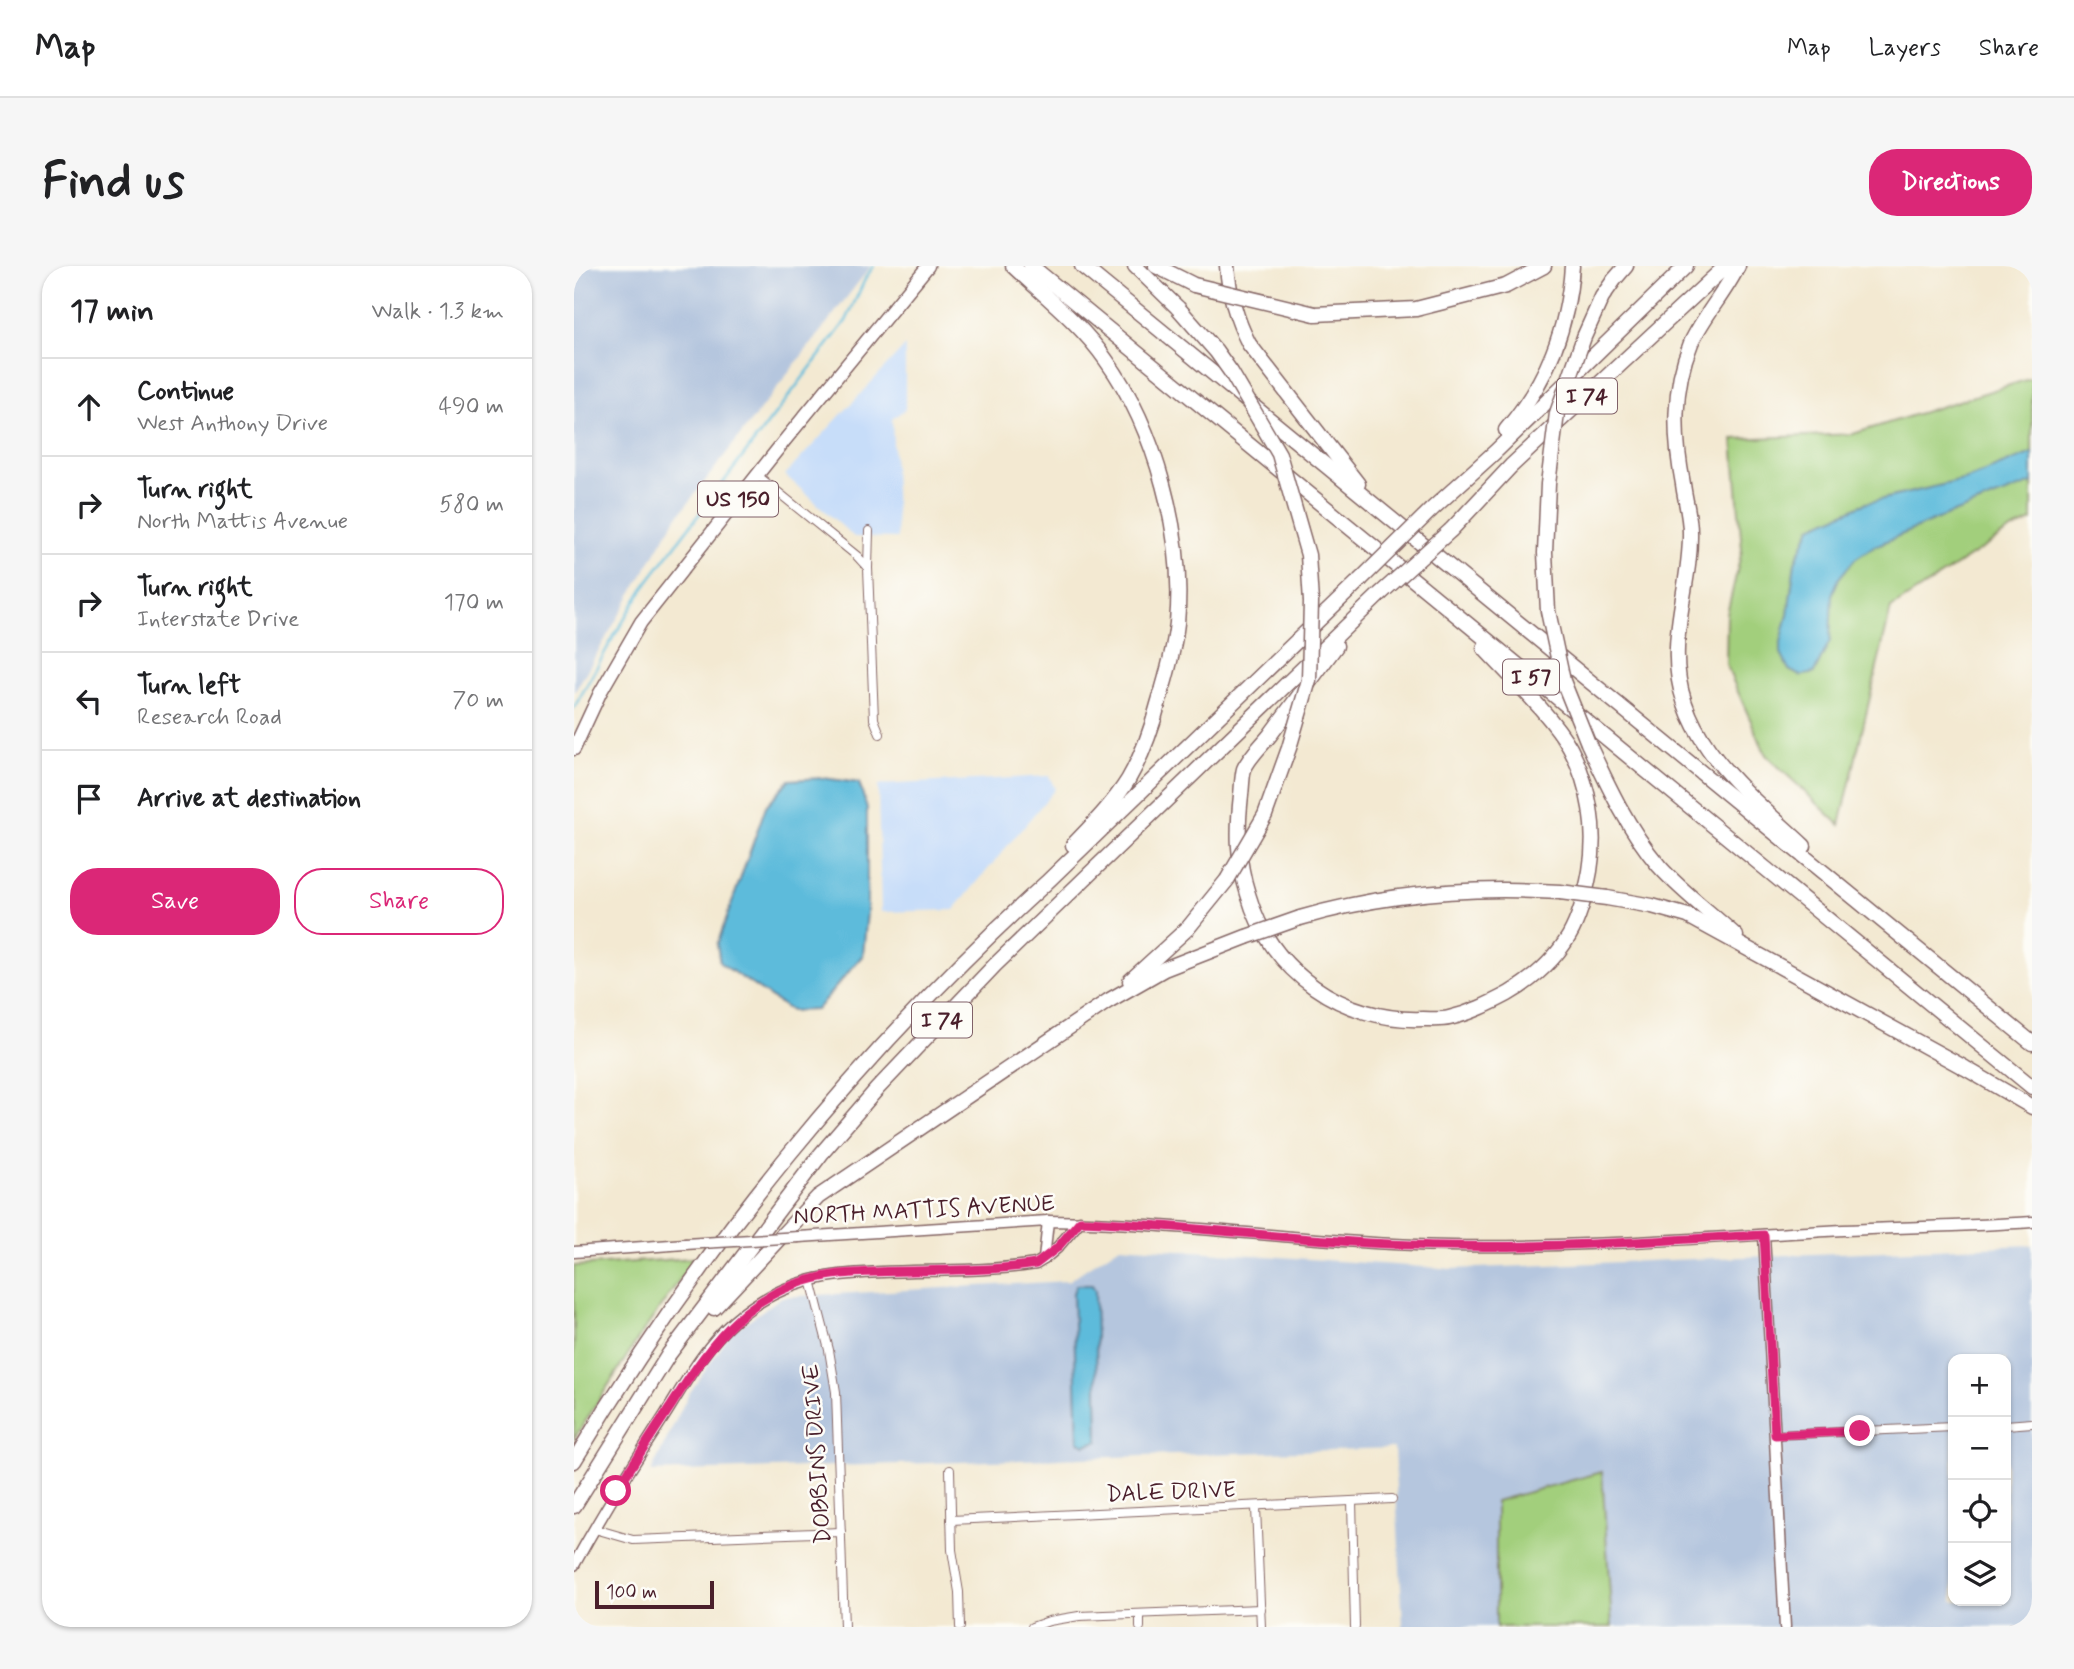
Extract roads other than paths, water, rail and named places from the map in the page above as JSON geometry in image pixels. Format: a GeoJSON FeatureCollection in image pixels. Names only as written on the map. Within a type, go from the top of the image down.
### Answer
{"type":"FeatureCollection","features":[{"type":"Feature","properties":{"kind":"highway"},"geometry":{"type":"LineString","coordinates":[[999,927],[1037,882],[1108,808],[1137,764],[1152,723],[1171,655],[1177,622],[1178,582],[1175,545],[1162,487],[1145,434],[1130,399],[1094,344],[1013,266]]}},
{"type":"Feature","properties":{"kind":"highway","name":"I 57"},"geometry":{"type":"LineString","coordinates":[[1031,266],[2032,1087]]}},
{"type":"Feature","properties":{"kind":"highway","name":"I 57"},"geometry":{"type":"LineString","coordinates":[[1082,266],[2032,1043]]}},
{"type":"Feature","properties":{"kind":"highway"},"geometry":{"type":"LineString","coordinates":[[1108,1001],[1188,928],[1227,880],[1265,815],[1309,680],[1311,602],[1308,555],[1279,454],[1216,351],[1178,308],[1135,266]]}},
{"type":"Feature","properties":{"kind":"highway"},"geometry":{"type":"LineString","coordinates":[[1156,266],[1194,285],[1315,314],[1416,309],[1506,286],[1544,266]]}},
{"type":"Feature","properties":{"kind":"highway"},"geometry":{"type":"LineString","coordinates":[[1227,266],[1228,286],[1239,324],[1249,344],[1376,507]]}},
{"type":"Feature","properties":{"kind":"highway"},"geometry":{"type":"LineString","coordinates":[[1458,486],[1512,423],[1541,380],[1568,309],[1572,266]]}},
{"type":"Feature","properties":{"kind":"highway"},"geometry":{"type":"LineString","coordinates":[[1626,266],[1602,297],[1584,337],[1557,413],[1548,484],[1545,553],[1548,611],[1563,681],[1611,792],[1660,867],[1752,951]]}},
{"type":"Feature","properties":{"kind":"highway","name":"I 74"},"geometry":{"type":"LineString","coordinates":[[574,1461],[665,1320],[766,1185],[864,1068],[999,927],[1686,266]]}},
{"type":"Feature","properties":{"kind":"highway","name":"I 74"},"geometry":{"type":"LineString","coordinates":[[574,1507],[669,1354],[821,1154],[906,1057],[995,965],[1380,594],[1451,530],[1511,466],[1726,266]]}},
{"type":"Feature","properties":{"kind":"highway"},"geometry":{"type":"LineString","coordinates":[[1738,266],[1732,280],[1706,315],[1690,345],[1676,408],[1676,443],[1690,530],[1676,650],[1681,695],[1694,729],[1721,767],[1879,917]]}},
{"type":"Feature","properties":{"kind":"highway"},"geometry":{"type":"LineString","coordinates":[[1361,613],[1244,769],[1237,832],[1242,876],[1250,902],[1263,931],[1279,956],[1300,978],[1331,998],[1370,1014],[1405,1020],[1447,1018],[1484,1007],[1518,988],[1548,964],[1569,936],[1586,895],[1594,850],[1592,817],[1586,788],[1570,748],[1547,718],[1453,613]]}},
{"type":"Feature","properties":{"kind":"highway"},"geometry":{"type":"LineString","coordinates":[[669,1354],[818,1197],[1108,1001],[1164,969],[1245,937],[1345,905],[1400,895],[1466,890],[1560,892],[1652,906],[1688,916],[2032,1107]]}},
{"type":"Feature","properties":{"kind":"main road","name":"US 150"},"geometry":{"type":"LineString","coordinates":[[574,749],[605,684],[637,629],[680,570],[928,266]]}},
{"type":"Feature","properties":{"kind":"street"},"geometry":{"type":"LineString","coordinates":[[758,476],[857,556],[868,568]]}},
{"type":"Feature","properties":{"kind":"street"},"geometry":{"type":"LineString","coordinates":[[869,531],[874,719],[880,734]]}},
{"type":"Feature","properties":{"kind":"street"},"geometry":{"type":"LineString","coordinates":[[1044,1259],[1048,1221]]}},
{"type":"Feature","properties":{"kind":"street","name":"NORTH MATTIS AVENUE"},"geometry":{"type":"LineString","coordinates":[[574,1252],[1048,1221],[1199,1227],[1426,1246],[1509,1246],[2032,1222]]}},
{"type":"Feature","properties":{"kind":"street"},"geometry":{"type":"LineString","coordinates":[[574,1565],[611,1499],[680,1391],[722,1333],[766,1298],[811,1280],[839,1275],[1036,1264],[1057,1248],[1080,1221]]}},
{"type":"Feature","properties":{"kind":"street"},"geometry":{"type":"LineString","coordinates":[[1764,1235],[1785,1627]]}},
{"type":"Feature","properties":{"kind":"street","name":"DOBBINS DRIVE"},"geometry":{"type":"LineString","coordinates":[[811,1280],[829,1350],[836,1392],[844,1627]]}},
{"type":"Feature","properties":{"kind":"street"},"geometry":{"type":"LineString","coordinates":[[2011,1424],[2032,1423]]}},
{"type":"Feature","properties":{"kind":"street"},"geometry":{"type":"LineString","coordinates":[[1775,1435],[1948,1427]]}},
{"type":"Feature","properties":{"kind":"street"},"geometry":{"type":"LineString","coordinates":[[950,1470],[952,1550],[960,1592],[960,1627]]}},
{"type":"Feature","properties":{"kind":"street","name":"DALE DRIVE"},"geometry":{"type":"LineString","coordinates":[[951,1520],[1392,1499]]}},
{"type":"Feature","properties":{"kind":"street"},"geometry":{"type":"LineString","coordinates":[[1352,1501],[1356,1627]]}},
{"type":"Feature","properties":{"kind":"street"},"geometry":{"type":"LineString","coordinates":[[1256,1507],[1261,1627]]}},
{"type":"Feature","properties":{"kind":"street"},"geometry":{"type":"LineString","coordinates":[[595,1529],[622,1538],[649,1540],[841,1532]]}},
{"type":"Feature","properties":{"kind":"street"},"geometry":{"type":"LineString","coordinates":[[1032,1627],[1062,1618],[1261,1609]]}},
{"type":"Feature","properties":{"kind":"street"},"geometry":{"type":"LineString","coordinates":[[1139,1614],[1140,1627]]}},
{"type":"Feature","properties":{"kind":"street"},"geometry":{"type":"LineString","coordinates":[[2013,1627],[2032,1626]]}},
{"type":"Feature","properties":{"kind":"water"},"geometry":{"type":"Polygon","coordinates":[[[2032,453],[2032,483],[1935,520],[1873,547],[1855,559],[1839,578],[1832,595],[1830,641],[1814,673],[1800,676],[1789,670],[1781,654],[1781,642],[1795,562],[1811,527],[1866,503],[1967,479],[2032,453]]]}},
{"type":"Feature","properties":{"kind":"water"},"geometry":{"type":"Polygon","coordinates":[[[823,778],[859,783],[867,808],[867,912],[863,955],[816,1010],[791,1011],[720,963],[717,945],[766,806],[789,780],[823,778]]]}},
{"type":"Feature","properties":{"kind":"water"},"geometry":{"type":"Polygon","coordinates":[[[1076,1285],[1092,1285],[1095,1290],[1098,1441],[1085,1445],[1078,1441],[1073,1293],[1076,1285]]]}},
{"type":"Feature","properties":{"kind":"waterway"},"geometry":{"type":"LineString","coordinates":[[574,708],[649,580],[846,321],[866,277],[874,266]]}}]}
